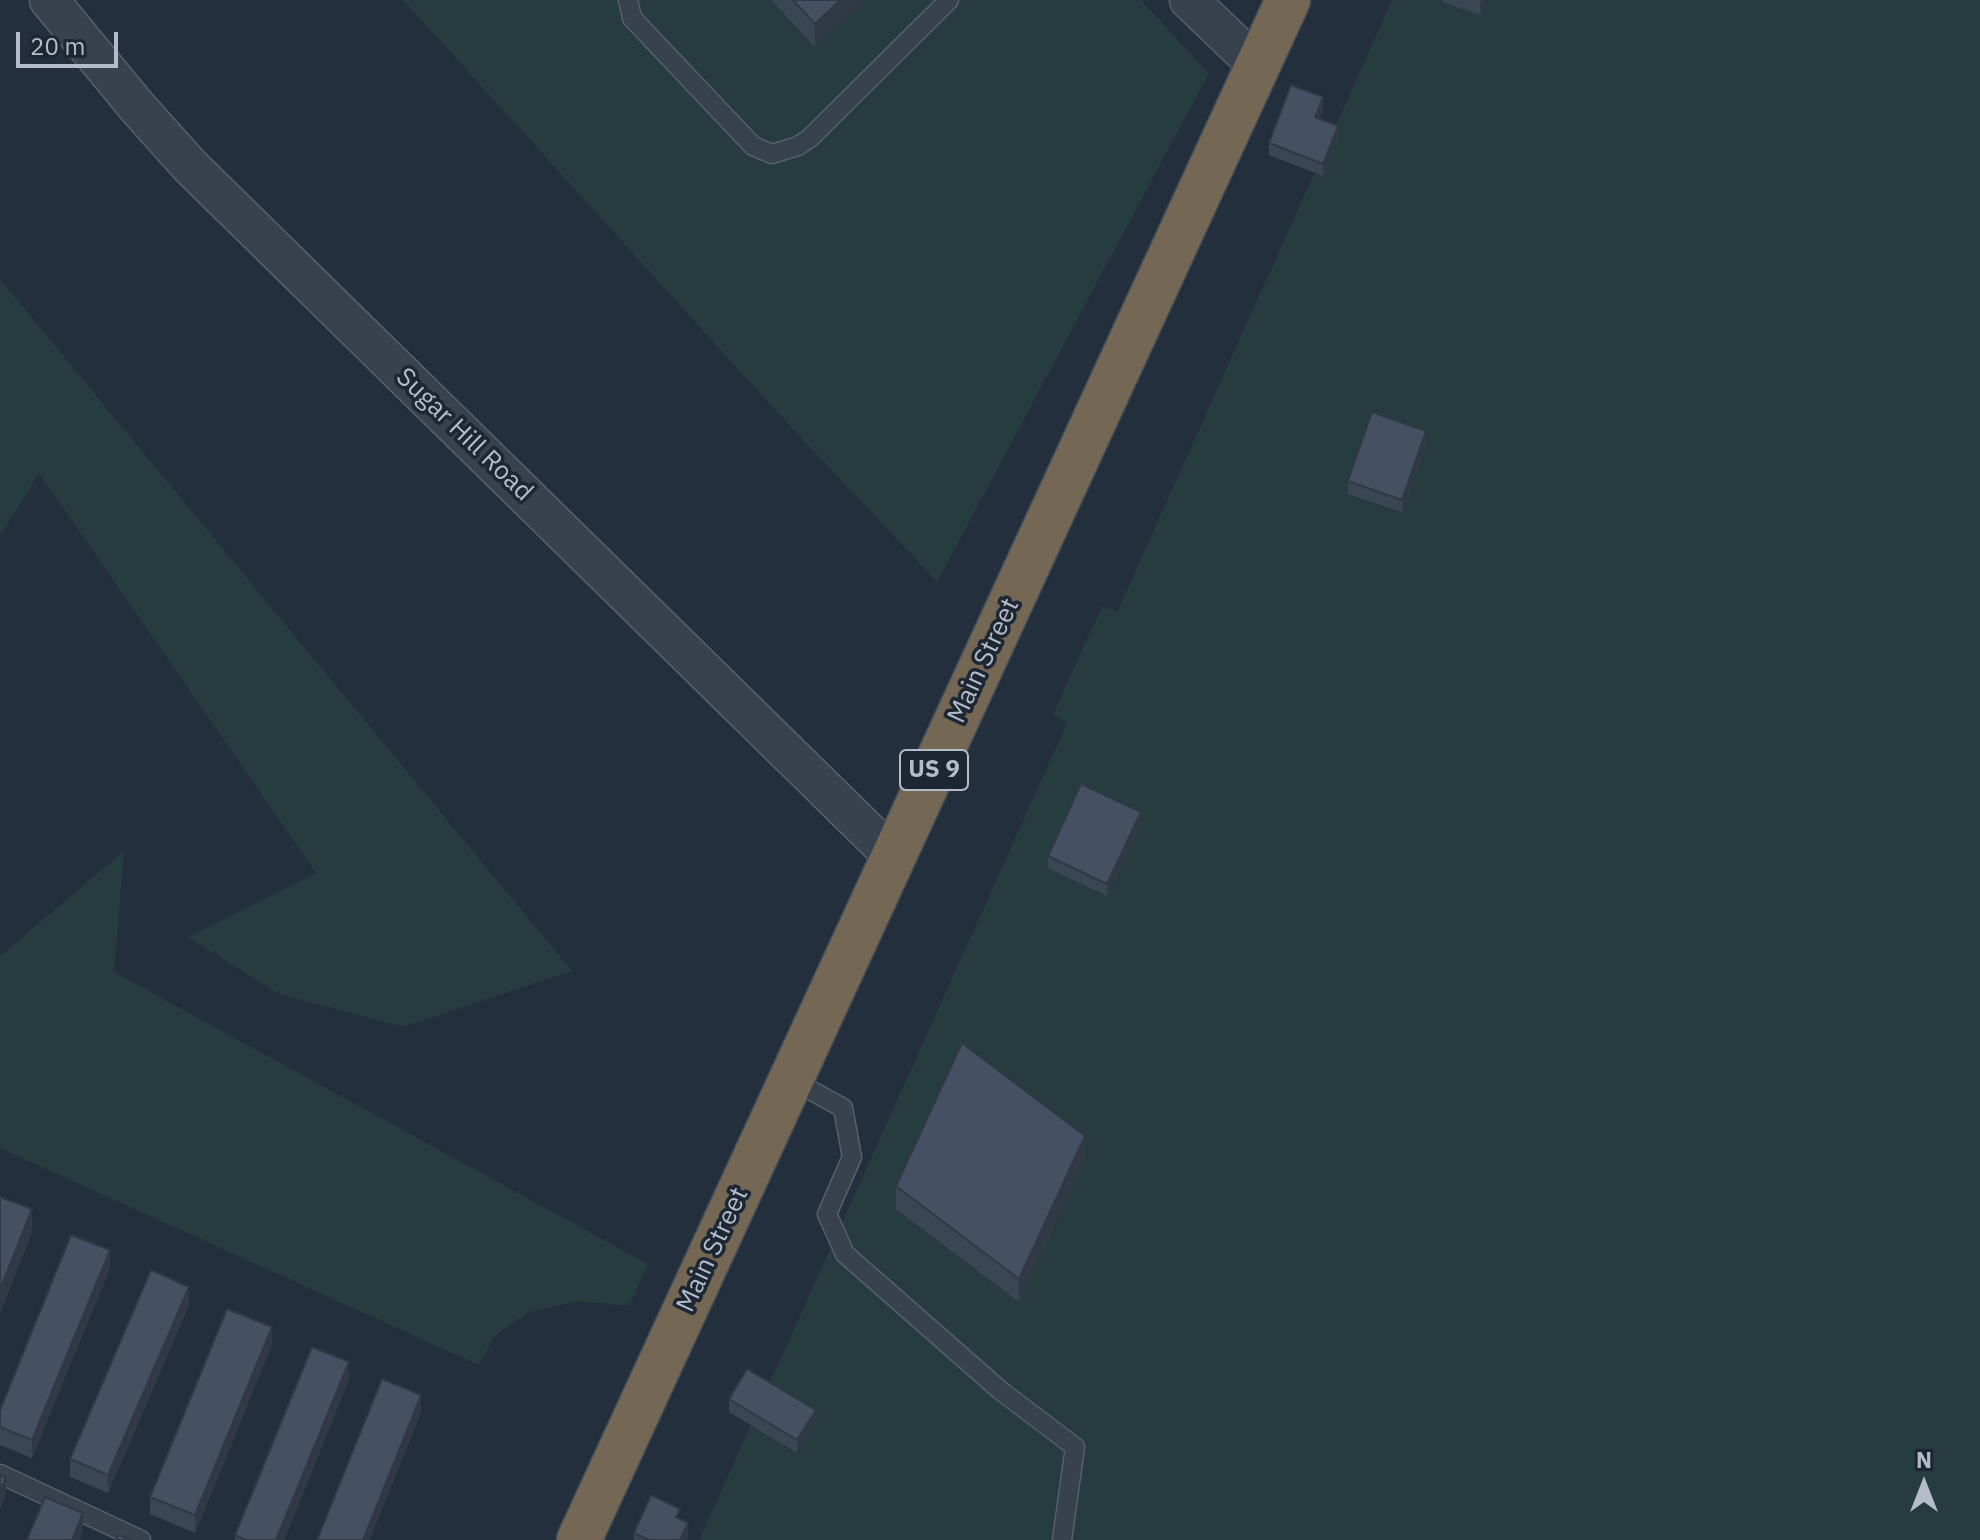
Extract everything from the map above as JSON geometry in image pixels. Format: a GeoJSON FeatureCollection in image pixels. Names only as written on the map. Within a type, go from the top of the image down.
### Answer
{"type":"FeatureCollection","features":[{"type":"Feature","properties":{"kind":"highway","name":"Main Street"},"geometry":{"type":"LineString","coordinates":[[579,1540],[1288,0]]}},
{"type":"Feature","properties":{"kind":"street","name":"Sugar Hill Road"},"geometry":{"type":"LineString","coordinates":[[49,0],[190,166],[894,857]]}},
{"type":"Feature","properties":{"kind":"street"},"geometry":{"type":"LineString","coordinates":[[1189,0],[1258,66]]}},
{"type":"Feature","properties":{"kind":"lane"},"geometry":{"type":"LineString","coordinates":[[628,0],[632,18],[753,146],[772,154],[798,146],[810,138],[949,0]]}},
{"type":"Feature","properties":{"kind":"lane"},"geometry":{"type":"LineString","coordinates":[[792,1080],[843,1108],[852,1157],[827,1214],[845,1254],[1001,1391],[1075,1447],[1062,1540]]}},
{"type":"Feature","properties":{"kind":"lane"},"geometry":{"type":"LineString","coordinates":[[0,1474],[141,1540]]}},
{"type":"Feature","properties":{"kind":"green space"},"geometry":{"type":"Polygon","coordinates":[[[403,0],[1141,0],[1209,73],[937,582],[776,411],[403,0]]]}},
{"type":"Feature","properties":{"kind":"green space"},"geometry":{"type":"Polygon","coordinates":[[[1392,0],[1980,0],[1980,1540],[699,1540],[1067,723],[1053,714],[1102,606],[1117,612],[1392,0]]]}},
{"type":"Feature","properties":{"kind":"green space"},"geometry":{"type":"Polygon","coordinates":[[[0,279],[572,971],[403,1027],[279,994],[188,937],[316,873],[39,473],[0,536],[0,279]]]}},
{"type":"Feature","properties":{"kind":"green space"},"geometry":{"type":"Polygon","coordinates":[[[124,851],[114,972],[648,1264],[629,1306],[578,1301],[529,1312],[496,1335],[478,1365],[0,1148],[0,956],[124,851]]]}},
{"type":"Feature","properties":{"kind":"building"},"geometry":{"type":"Polygon","coordinates":[[[793,0],[840,0],[815,24],[793,0]]]}},
{"type":"Feature","properties":{"kind":"building"},"geometry":{"type":"Polygon","coordinates":[[[1291,85],[1323,97],[1315,117],[1338,126],[1323,164],[1269,143],[1291,85]]]}},
{"type":"Feature","properties":{"kind":"building"},"geometry":{"type":"Polygon","coordinates":[[[1372,412],[1426,431],[1402,500],[1348,481],[1372,412]]]}},
{"type":"Feature","properties":{"kind":"building"},"geometry":{"type":"Polygon","coordinates":[[[1081,784],[1141,812],[1107,884],[1048,856],[1081,784]]]}},
{"type":"Feature","properties":{"kind":"building"},"geometry":{"type":"Polygon","coordinates":[[[962,1043],[1085,1136],[1019,1279],[896,1186],[962,1043]]]}},
{"type":"Feature","properties":{"kind":"building"},"geometry":{"type":"Polygon","coordinates":[[[0,1197],[32,1209],[0,1290],[0,1197]]]}},
{"type":"Feature","properties":{"kind":"building"},"geometry":{"type":"Polygon","coordinates":[[[71,1235],[110,1250],[32,1440],[0,1427],[0,1410],[71,1235]]]}},
{"type":"Feature","properties":{"kind":"building"},"geometry":{"type":"Polygon","coordinates":[[[151,1270],[189,1287],[108,1475],[70,1459],[151,1270]]]}},
{"type":"Feature","properties":{"kind":"building"},"geometry":{"type":"Polygon","coordinates":[[[227,1309],[272,1327],[195,1515],[150,1497],[227,1309]]]}},
{"type":"Feature","properties":{"kind":"building"},"geometry":{"type":"Polygon","coordinates":[[[312,1347],[349,1362],[276,1540],[246,1540],[235,1535],[312,1347]]]}},
{"type":"Feature","properties":{"kind":"building"},"geometry":{"type":"Polygon","coordinates":[[[747,1369],[816,1410],[797,1440],[729,1399],[747,1369]]]}},
{"type":"Feature","properties":{"kind":"building"},"geometry":{"type":"Polygon","coordinates":[[[382,1379],[421,1395],[363,1540],[317,1540],[382,1379]]]}},
{"type":"Feature","properties":{"kind":"building"},"geometry":{"type":"Polygon","coordinates":[[[0,1475],[6,1477],[0,1491],[0,1475]]]}},
{"type":"Feature","properties":{"kind":"building"},"geometry":{"type":"Polygon","coordinates":[[[651,1495],[680,1509],[676,1517],[688,1523],[680,1540],[649,1540],[634,1533],[651,1495]]]}},
{"type":"Feature","properties":{"kind":"building"},"geometry":{"type":"Polygon","coordinates":[[[45,1497],[83,1513],[72,1540],[27,1540],[45,1497]]]}},
{"type":"Feature","properties":{"kind":"building"},"geometry":{"type":"Polygon","coordinates":[[[118,1535],[133,1540],[116,1540],[118,1535]]]}}]}
